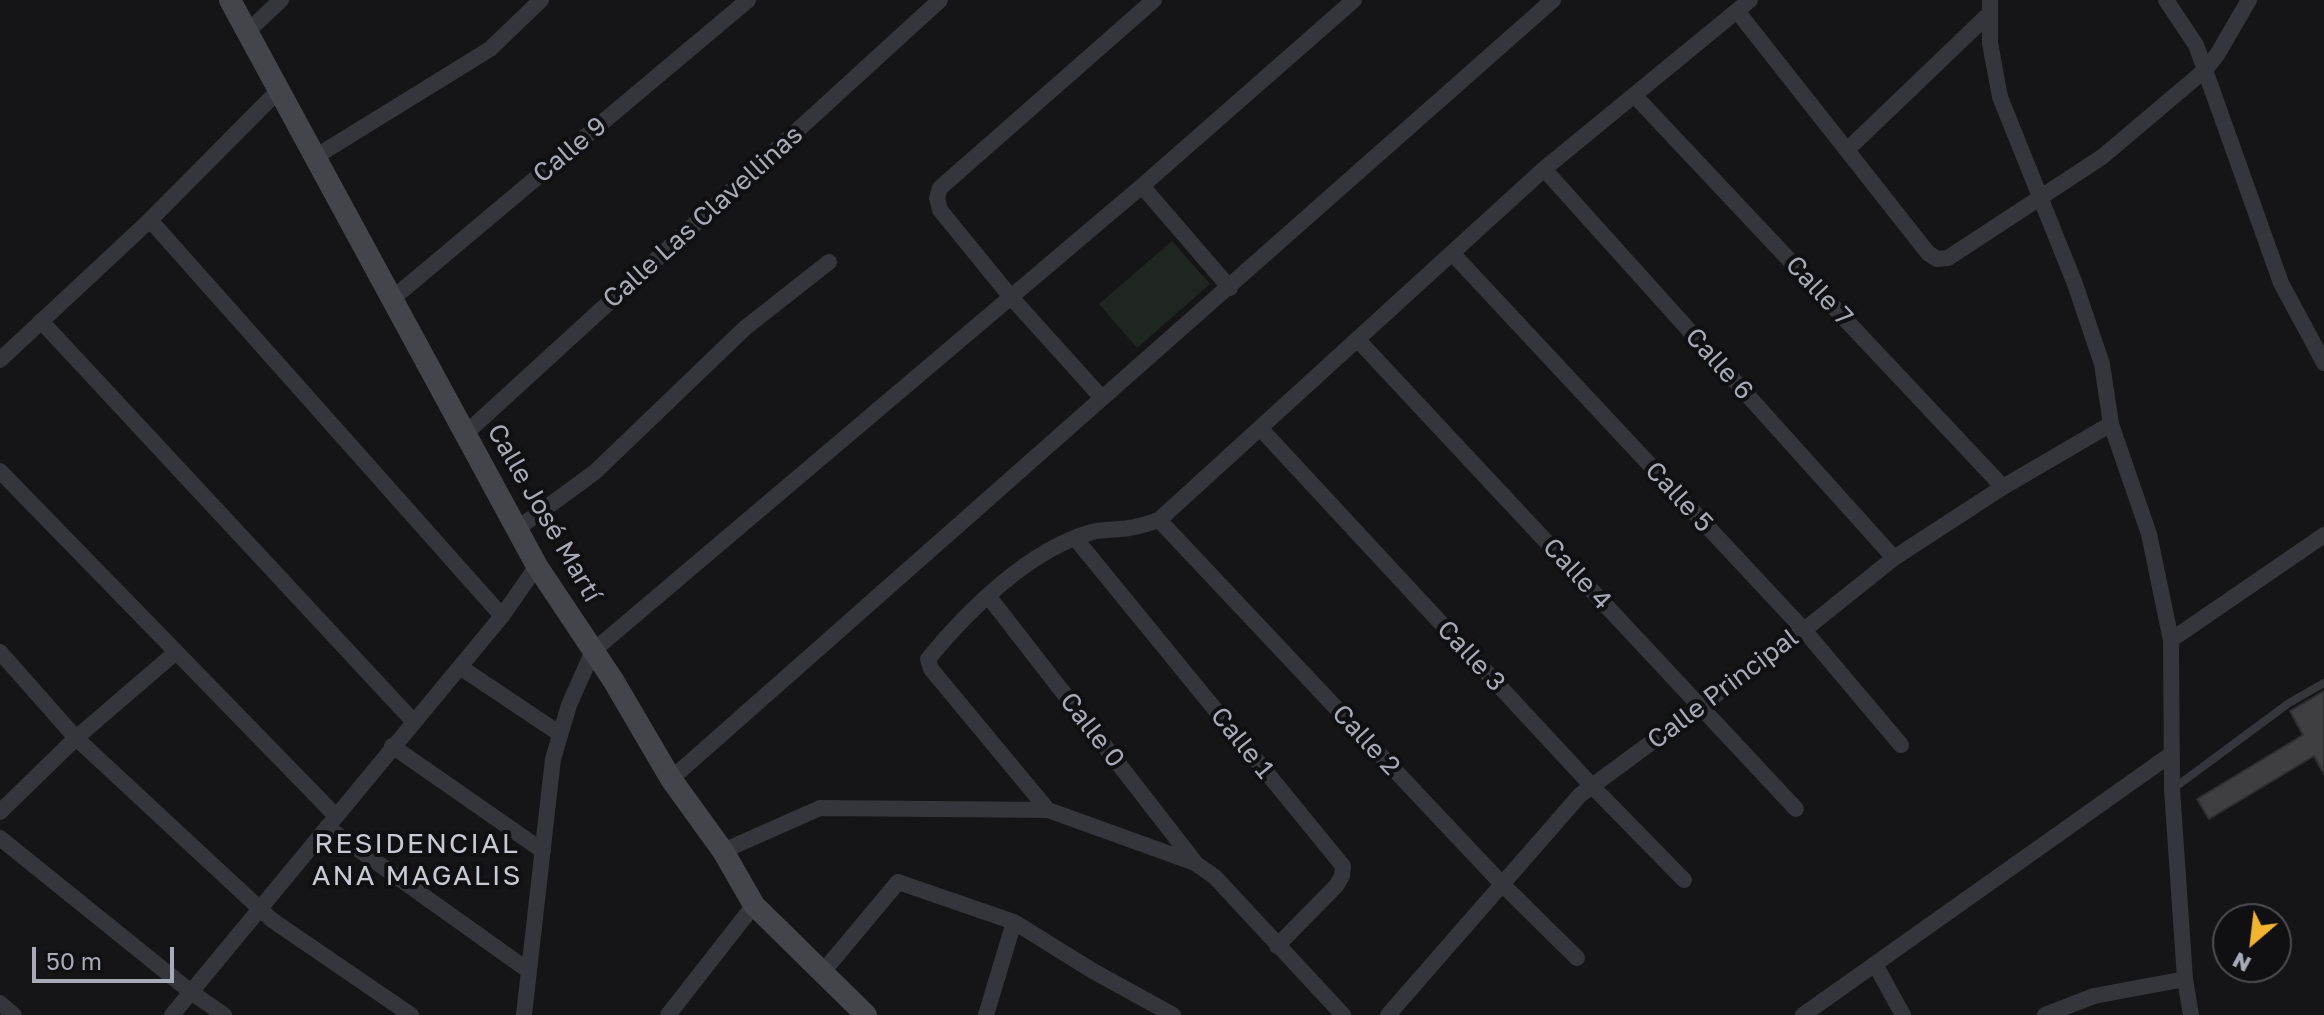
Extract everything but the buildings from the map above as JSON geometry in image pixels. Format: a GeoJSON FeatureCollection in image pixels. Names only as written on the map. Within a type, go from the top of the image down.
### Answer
{"type":"FeatureCollection","features":[{"type":"Feature","properties":{"kind":"main road","name":"Calle José Martí"},"geometry":{"type":"LineString","coordinates":[[230,0],[537,566],[613,680],[671,779],[723,851],[754,905],[866,1015]]}},
{"type":"Feature","properties":{"kind":"street"},"geometry":{"type":"LineString","coordinates":[[247,32],[281,0]]}},
{"type":"Feature","properties":{"kind":"street"},"geometry":{"type":"LineString","coordinates":[[315,157],[490,49],[541,0]]}},
{"type":"Feature","properties":{"kind":"street","name":"Calle 9"},"geometry":{"type":"LineString","coordinates":[[392,299],[748,0]]}},
{"type":"Feature","properties":{"kind":"street","name":"Calle Las Clavellinas"},"geometry":{"type":"LineString","coordinates":[[465,434],[940,0]]}},
{"type":"Feature","properties":{"kind":"street"},"geometry":{"type":"LineString","coordinates":[[1102,398],[1010,296],[940,210],[937,198],[940,188],[1154,0]]}},
{"type":"Feature","properties":{"kind":"street"},"geometry":{"type":"LineString","coordinates":[[524,1015],[553,759],[569,705],[593,651],[1142,186],[1354,0]]}},
{"type":"Feature","properties":{"kind":"street"},"geometry":{"type":"LineString","coordinates":[[671,779],[1553,0]]}},
{"type":"Feature","properties":{"kind":"street"},"geometry":{"type":"LineString","coordinates":[[2166,0],[2196,45],[2281,283],[2324,363]]}},
{"type":"Feature","properties":{"kind":"street"},"geometry":{"type":"LineString","coordinates":[[1048,810],[931,669],[928,659],[944,640],[1022,566],[1061,543],[1095,531],[1132,528],[1159,520],[1544,169],[1744,5],[1847,150],[1928,253],[1937,259],[1948,258],[2102,157],[2205,70],[2249,0]]}},
{"type":"Feature","properties":{"kind":"street"},"geometry":{"type":"LineString","coordinates":[[1847,150],[1990,6]]}},
{"type":"Feature","properties":{"kind":"street"},"geometry":{"type":"LineString","coordinates":[[1990,6],[1990,43],[2000,97],[2075,284],[2102,364],[2111,424],[2149,534],[2171,640],[2170,755],[2185,979],[2191,1015]]}},
{"type":"Feature","properties":{"kind":"street"},"geometry":{"type":"LineString","coordinates":[[0,360],[150,220],[279,90]]}},
{"type":"Feature","properties":{"kind":"street","name":"Calle 7"},"geometry":{"type":"LineString","coordinates":[[1635,96],[2003,487]]}},
{"type":"Feature","properties":{"kind":"street","name":"Calle 6"},"geometry":{"type":"LineString","coordinates":[[1544,169],[1894,558]]}},
{"type":"Feature","properties":{"kind":"street"},"geometry":{"type":"LineString","coordinates":[[1142,186],[1230,288]]}},
{"type":"Feature","properties":{"kind":"street"},"geometry":{"type":"LineString","coordinates":[[150,220],[502,616]]}},
{"type":"Feature","properties":{"kind":"street","name":"Calle 5"},"geometry":{"type":"LineString","coordinates":[[1452,253],[1804,630],[1901,745]]}},
{"type":"Feature","properties":{"kind":"street"},"geometry":{"type":"LineString","coordinates":[[517,529],[595,472],[745,328],[829,262]]}},
{"type":"Feature","properties":{"kind":"street"},"geometry":{"type":"LineString","coordinates":[[41,321],[414,722]]}},
{"type":"Feature","properties":{"kind":"street","name":"Calle 4"},"geometry":{"type":"LineString","coordinates":[[1357,339],[1796,809]]}},
{"type":"Feature","properties":{"kind":"street","name":"Calle Principal"},"geometry":{"type":"LineString","coordinates":[[1388,1015],[1580,795],[1804,630],[1894,558],[2003,487],[2111,424]]}},
{"type":"Feature","properties":{"kind":"street","name":"Calle 3"},"geometry":{"type":"LineString","coordinates":[[1260,428],[1592,786],[1684,880]]}},
{"type":"Feature","properties":{"kind":"street"},"geometry":{"type":"LineString","coordinates":[[0,471],[176,652],[332,822],[529,971]]}},
{"type":"Feature","properties":{"kind":"street","name":"Calle 2"},"geometry":{"type":"LineString","coordinates":[[1159,520],[1502,884],[1577,958]]}},
{"type":"Feature","properties":{"kind":"street"},"geometry":{"type":"LineString","coordinates":[[2171,640],[2324,535]]}},
{"type":"Feature","properties":{"kind":"street","name":"Calle 1"},"geometry":{"type":"LineString","coordinates":[[1075,538],[1343,866],[1336,886],[1277,946]]}},
{"type":"Feature","properties":{"kind":"street"},"geometry":{"type":"LineString","coordinates":[[172,1015],[502,616],[537,566]]}},
{"type":"Feature","properties":{"kind":"street","name":"Calle 0"},"geometry":{"type":"LineString","coordinates":[[989,597],[1195,863]]}},
{"type":"Feature","properties":{"kind":"street"},"geometry":{"type":"LineString","coordinates":[[0,652],[76,738],[272,920],[411,1015]]}},
{"type":"Feature","properties":{"kind":"street"},"geometry":{"type":"LineString","coordinates":[[0,812],[76,738],[176,652]]}},
{"type":"Feature","properties":{"kind":"street"},"geometry":{"type":"LineString","coordinates":[[460,667],[560,734]]}},
{"type":"Feature","properties":{"kind":"street"},"geometry":{"type":"LineString","coordinates":[[392,746],[543,851]]}},
{"type":"Feature","properties":{"kind":"street"},"geometry":{"type":"LineString","coordinates":[[1803,1015],[2170,755]]}},
{"type":"Feature","properties":{"kind":"street"},"geometry":{"type":"LineString","coordinates":[[723,851],[820,808],[1048,810],[1195,863],[1215,877],[1343,1015]]}},
{"type":"Feature","properties":{"kind":"street"},"geometry":{"type":"LineString","coordinates":[[0,838],[191,992],[224,1015]]}},
{"type":"Feature","properties":{"kind":"street"},"geometry":{"type":"LineString","coordinates":[[822,973],[898,882],[1014,922],[1093,971],[1173,1015]]}},
{"type":"Feature","properties":{"kind":"street"},"geometry":{"type":"LineString","coordinates":[[668,1015],[754,905]]}},
{"type":"Feature","properties":{"kind":"street"},"geometry":{"type":"LineString","coordinates":[[986,1015],[1014,922]]}},
{"type":"Feature","properties":{"kind":"street"},"geometry":{"type":"LineString","coordinates":[[1875,964],[1903,1015]]}},
{"type":"Feature","properties":{"kind":"street"},"geometry":{"type":"LineString","coordinates":[[2045,1015],[2094,996],[2185,979]]}},
{"type":"Feature","properties":{"kind":"street"},"geometry":{"type":"LineString","coordinates":[[0,1003],[14,1015]]}},
{"type":"Feature","properties":{"kind":"lane"},"geometry":{"type":"LineString","coordinates":[[2172,789],[2289,703],[2324,683]]}},
{"type":"Feature","properties":{"kind":"shaded area"},"geometry":{"type":"Polygon","coordinates":[[[1172,241],[1210,284],[1137,348],[1099,304],[1172,241]]]}},
{"type":"Feature","properties":{"kind":"district","name":"RESIDENCIAL ANA MAGALIS"},"geometry":{"type":"Point","coordinates":[417,860]}}]}
